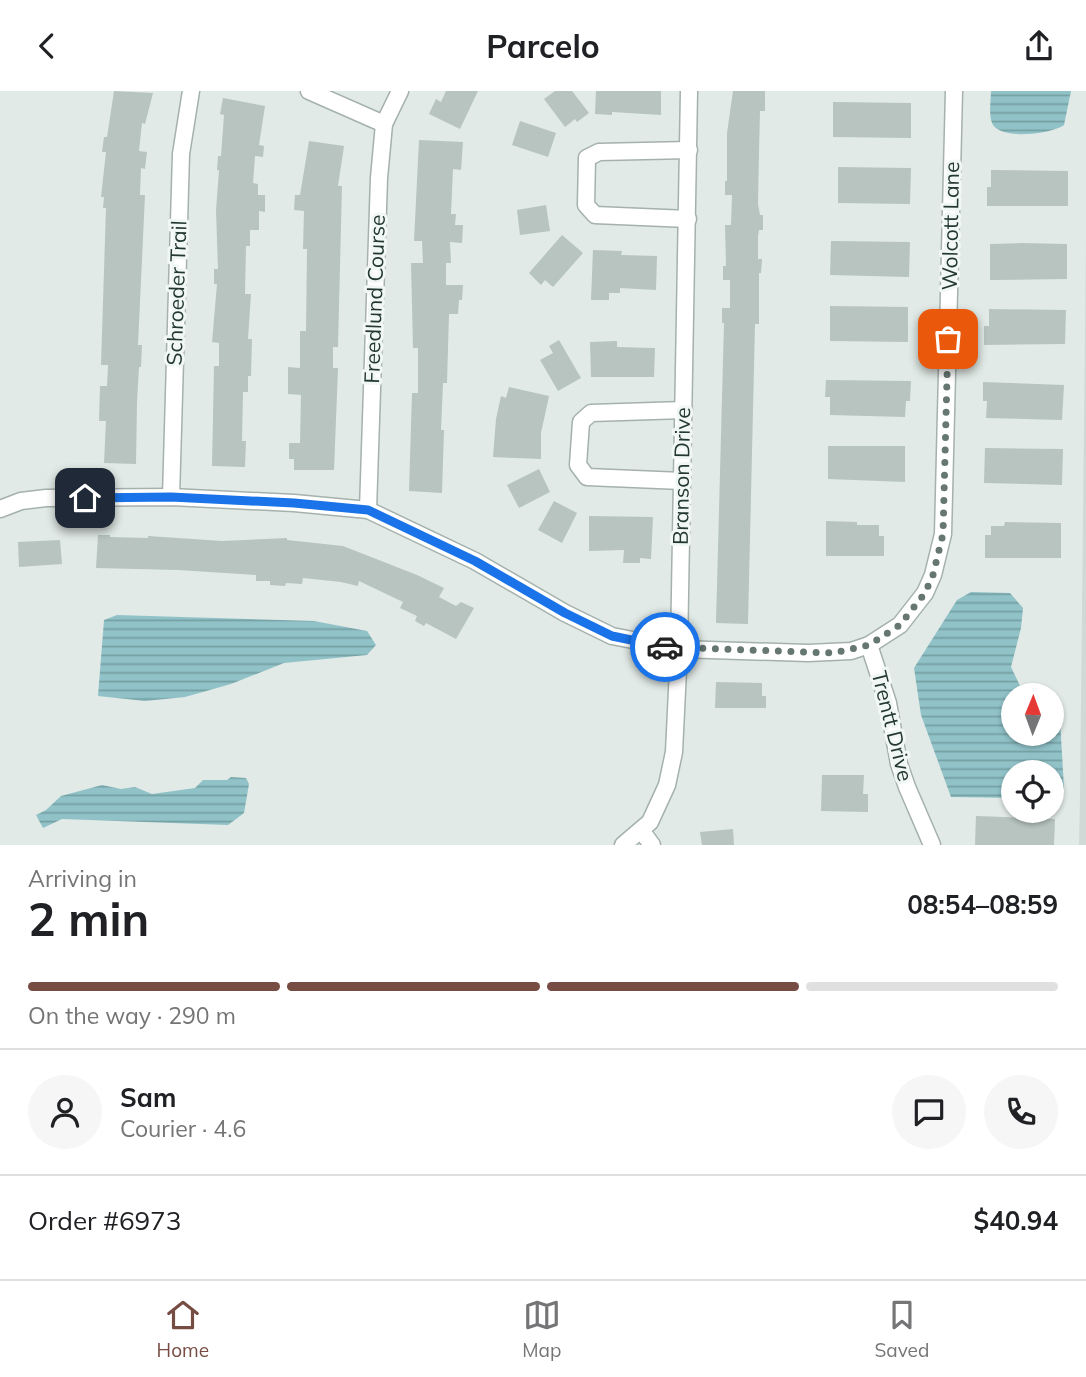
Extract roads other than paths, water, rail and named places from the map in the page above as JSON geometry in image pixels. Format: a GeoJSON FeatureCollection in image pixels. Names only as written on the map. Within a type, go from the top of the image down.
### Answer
{"type":"FeatureCollection","features":[{"type":"Feature","properties":{"kind":"street","name":"Schroeder Trail"},"geometry":{"type":"LineString","coordinates":[[171,497],[181,154],[191,91]]}},
{"type":"Feature","properties":{"kind":"street"},"geometry":{"type":"LineString","coordinates":[[309,91],[384,124]]}},
{"type":"Feature","properties":{"kind":"street","name":"Freedlund Course"},"geometry":{"type":"LineString","coordinates":[[368,510],[379,178],[384,124],[400,91]]}},
{"type":"Feature","properties":{"kind":"street","name":"Branson Drive"},"geometry":{"type":"LineString","coordinates":[[623,845],[650,822],[667,785],[674,752],[679,649],[690,91]]}},
{"type":"Feature","properties":{"kind":"street","name":"Wolcott Lane"},"geometry":{"type":"LineString","coordinates":[[368,510],[475,561],[565,613],[612,636],[679,649],[833,653],[869,645],[900,625],[925,593],[933,575],[943,534],[954,91]]}},
{"type":"Feature","properties":{"kind":"street"},"geometry":{"type":"LineString","coordinates":[[688,219],[595,215],[586,205],[587,158],[599,152],[689,150]]}},
{"type":"Feature","properties":{"kind":"street"},"geometry":{"type":"LineString","coordinates":[[682,481],[587,477],[579,465],[581,422],[591,413],[684,411]]}},
{"type":"Feature","properties":{"kind":"street"},"geometry":{"type":"LineString","coordinates":[[0,509],[21,501],[46,498],[171,497],[294,503],[368,510]]}},
{"type":"Feature","properties":{"kind":"street","name":"Trentt Drive"},"geometry":{"type":"LineString","coordinates":[[869,645],[885,693],[899,764],[932,845]]}},
{"type":"Feature","properties":{"kind":"street"},"geometry":{"type":"LineString","coordinates":[[641,830],[652,845]]}},
{"type":"Feature","properties":{"kind":"water"},"geometry":{"type":"Polygon","coordinates":[[[991,91],[1071,91],[1064,125],[1049,131],[1028,134],[998,130],[991,118],[991,91]]]}},
{"type":"Feature","properties":{"kind":"water"},"geometry":{"type":"Polygon","coordinates":[[[971,592],[1010,593],[1023,608],[1011,667],[1019,683],[1001,683],[1001,746],[1062,746],[1062,760],[1001,760],[1001,798],[951,797],[921,715],[914,668],[957,600],[971,592]]]}},
{"type":"Feature","properties":{"kind":"water"},"geometry":{"type":"Polygon","coordinates":[[[117,615],[314,621],[367,631],[376,645],[367,655],[284,663],[231,684],[185,697],[145,701],[98,696],[104,620],[117,615]]]}},
{"type":"Feature","properties":{"kind":"water"},"geometry":{"type":"Polygon","coordinates":[[[231,777],[246,778],[249,784],[244,813],[228,825],[62,819],[43,828],[36,815],[61,796],[102,785],[121,789],[135,787],[152,794],[195,788],[203,780],[227,780],[231,777]]]}}]}
